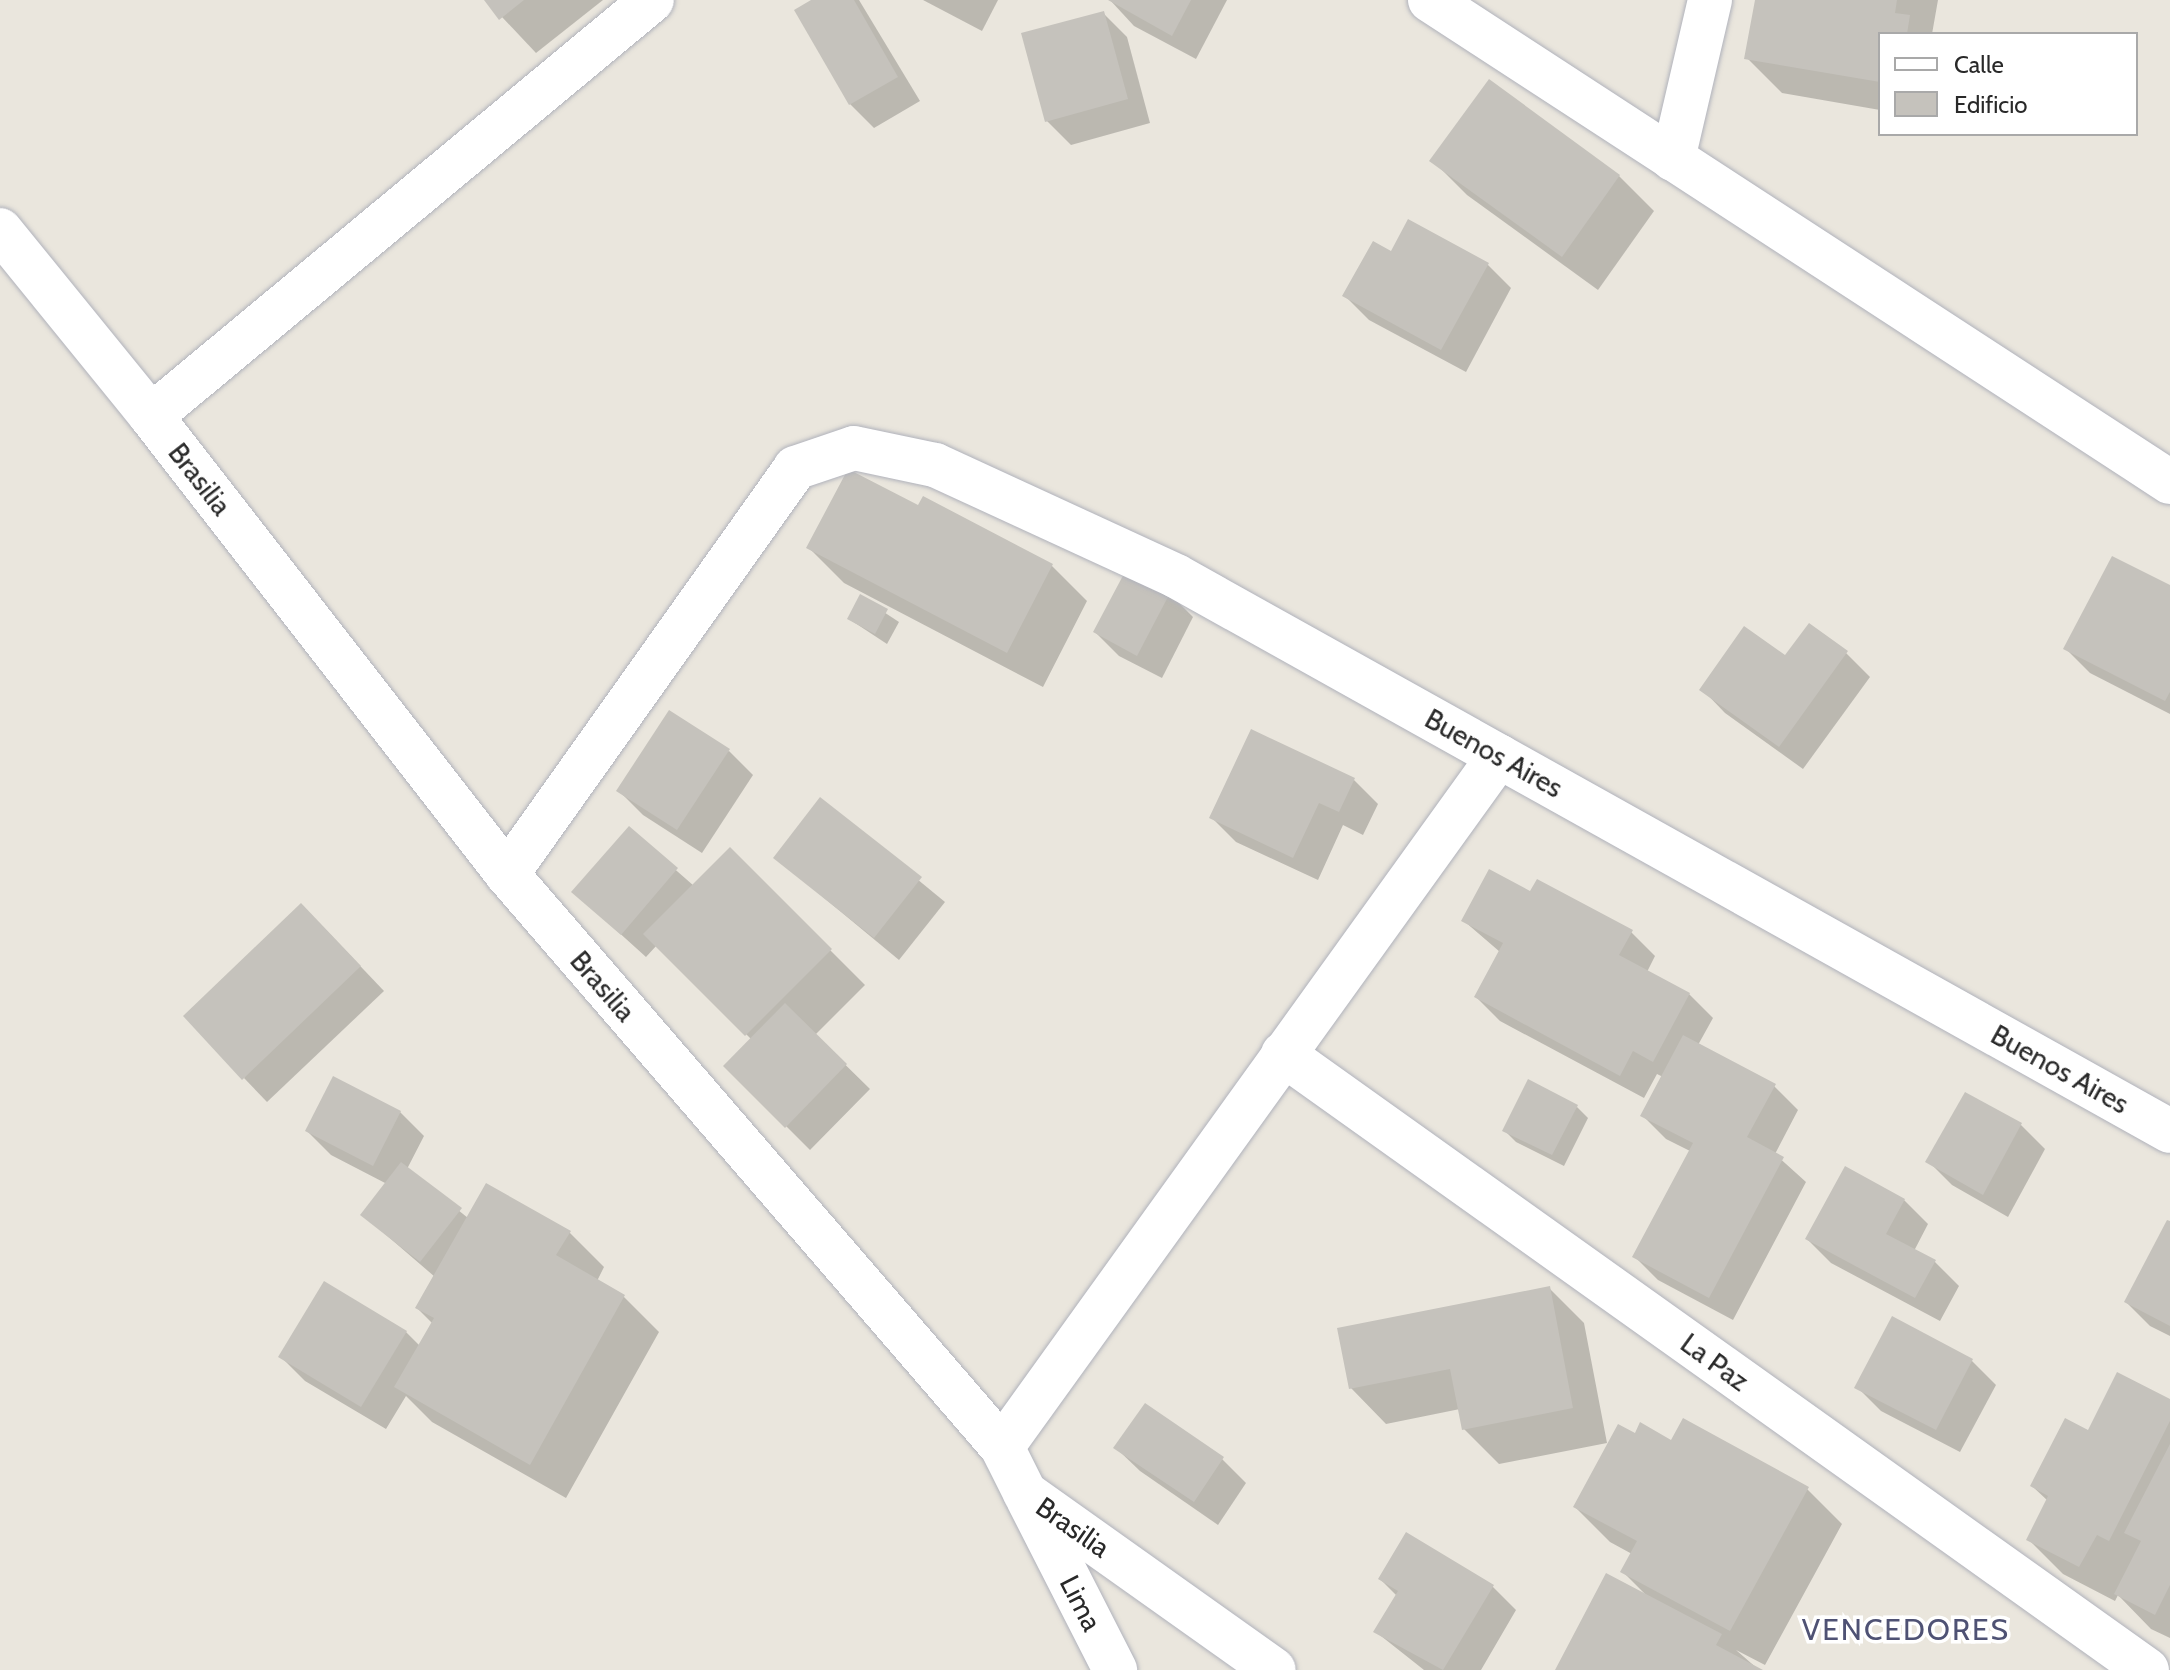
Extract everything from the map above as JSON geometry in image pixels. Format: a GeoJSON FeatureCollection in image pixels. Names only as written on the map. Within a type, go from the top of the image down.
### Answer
{"type":"FeatureCollection","features":[{"type":"Feature","properties":{"kind":"street"},"geometry":{"type":"LineString","coordinates":[[151,416],[652,0]]}},
{"type":"Feature","properties":{"kind":"street"},"geometry":{"type":"LineString","coordinates":[[1430,0],[2170,482]]}},
{"type":"Feature","properties":{"kind":"street"},"geometry":{"type":"LineString","coordinates":[[1673,159],[1710,0]]}},
{"type":"Feature","properties":{"kind":"street","name":"Brasilia"},"geometry":{"type":"LineString","coordinates":[[0,230],[151,416],[507,874],[1002,1447],[1025,1493],[1274,1670]]}},
{"type":"Feature","properties":{"kind":"street","name":"Buenos Aires"},"geometry":{"type":"LineString","coordinates":[[507,874],[795,468],[854,448],[935,465],[994,489],[1176,576],[2170,1131]]}},
{"type":"Feature","properties":{"kind":"street"},"geometry":{"type":"LineString","coordinates":[[1002,1447],[1499,756]]}},
{"type":"Feature","properties":{"kind":"street","name":"La Paz"},"geometry":{"type":"LineString","coordinates":[[1283,1054],[2147,1670]]}},
{"type":"Feature","properties":{"kind":"street","name":"Lima"},"geometry":{"type":"LineString","coordinates":[[1025,1493],[1115,1670]]}},
{"type":"Feature","properties":{"kind":"building"},"geometry":{"type":"Polygon","coordinates":[[[484,0],[524,0],[499,20],[484,0]]]}},
{"type":"Feature","properties":{"kind":"building"},"geometry":{"type":"Polygon","coordinates":[[[811,0],[854,0],[898,77],[849,105],[794,10],[811,0]]]}},
{"type":"Feature","properties":{"kind":"building"},"geometry":{"type":"Polygon","coordinates":[[[1108,0],[1191,0],[1172,36],[1108,0]]]}},
{"type":"Feature","properties":{"kind":"building"},"geometry":{"type":"Polygon","coordinates":[[[1755,0],[1897,0],[1895,13],[1910,15],[1907,32],[1878,32],[1878,82],[1744,59],[1755,0]]]}},
{"type":"Feature","properties":{"kind":"building"},"geometry":{"type":"Polygon","coordinates":[[[1104,11],[1128,99],[1045,122],[1021,33],[1104,11]]]}},
{"type":"Feature","properties":{"kind":"building"},"geometry":{"type":"Polygon","coordinates":[[[1489,79],[1620,175],[1562,257],[1429,161],[1489,79]]]}},
{"type":"Feature","properties":{"kind":"building"},"geometry":{"type":"Polygon","coordinates":[[[1408,219],[1489,263],[1441,350],[1342,296],[1373,241],[1391,251],[1408,219]]]}},
{"type":"Feature","properties":{"kind":"building"},"geometry":{"type":"Polygon","coordinates":[[[848,469],[918,505],[923,496],[1053,564],[1007,653],[806,548],[848,469]]]}},
{"type":"Feature","properties":{"kind":"building"},"geometry":{"type":"Polygon","coordinates":[[[2112,556],[2170,585],[2170,692],[2165,701],[2063,649],[2112,556]]]}},
{"type":"Feature","properties":{"kind":"building"},"geometry":{"type":"Polygon","coordinates":[[[1127,568],[1171,591],[1137,656],[1093,632],[1127,568]]]}},
{"type":"Feature","properties":{"kind":"building"},"geometry":{"type":"Polygon","coordinates":[[[860,594],[888,609],[875,634],[847,619],[860,594]]]}},
{"type":"Feature","properties":{"kind":"building"},"geometry":{"type":"Polygon","coordinates":[[[1809,623],[1848,651],[1779,747],[1699,690],[1744,626],[1785,655],[1809,623]]]}},
{"type":"Feature","properties":{"kind":"building"},"geometry":{"type":"Polygon","coordinates":[[[669,710],[730,749],[677,830],[616,791],[669,710]]]}},
{"type":"Feature","properties":{"kind":"building"},"geometry":{"type":"Polygon","coordinates":[[[1251,729],[1355,778],[1339,812],[1319,803],[1293,858],[1209,818],[1251,729]]]}},
{"type":"Feature","properties":{"kind":"building"},"geometry":{"type":"Polygon","coordinates":[[[820,797],[922,877],[874,938],[773,858],[820,797]]]}},
{"type":"Feature","properties":{"kind":"building"},"geometry":{"type":"Polygon","coordinates":[[[629,826],[678,868],[621,935],[571,892],[629,826]]]}},
{"type":"Feature","properties":{"kind":"building"},"geometry":{"type":"Polygon","coordinates":[[[730,847],[832,949],[745,1036],[643,934],[730,847]]]}},
{"type":"Feature","properties":{"kind":"building"},"geometry":{"type":"Polygon","coordinates":[[[1489,869],[1530,891],[1537,879],[1633,930],[1619,955],[1690,993],[1653,1062],[1633,1051],[1620,1076],[1474,997],[1503,943],[1461,921],[1489,869]]]}},
{"type":"Feature","properties":{"kind":"building"},"geometry":{"type":"Polygon","coordinates":[[[301,903],[361,966],[242,1080],[183,1016],[301,903]]]}},
{"type":"Feature","properties":{"kind":"building"},"geometry":{"type":"Polygon","coordinates":[[[785,1003],[847,1064],[785,1128],[723,1066],[785,1003]]]}},
{"type":"Feature","properties":{"kind":"building"},"geometry":{"type":"Polygon","coordinates":[[[1683,1035],[1776,1084],[1747,1137],[1784,1157],[1709,1298],[1632,1257],[1693,1143],[1640,1116],[1683,1035]]]}},
{"type":"Feature","properties":{"kind":"building"},"geometry":{"type":"Polygon","coordinates":[[[333,1076],[401,1111],[373,1166],[305,1131],[333,1076]]]}},
{"type":"Feature","properties":{"kind":"building"},"geometry":{"type":"Polygon","coordinates":[[[1528,1079],[1578,1105],[1552,1155],[1502,1131],[1528,1079]]]}},
{"type":"Feature","properties":{"kind":"building"},"geometry":{"type":"Polygon","coordinates":[[[1965,1092],[2022,1123],[1983,1195],[1925,1162],[1965,1092]]]}},
{"type":"Feature","properties":{"kind":"building"},"geometry":{"type":"Polygon","coordinates":[[[401,1162],[462,1208],[420,1262],[360,1215],[401,1162]]]}},
{"type":"Feature","properties":{"kind":"building"},"geometry":{"type":"Polygon","coordinates":[[[1845,1166],[1905,1199],[1886,1234],[1936,1260],[1915,1298],[1805,1239],[1845,1166]]]}},
{"type":"Feature","properties":{"kind":"building"},"geometry":{"type":"Polygon","coordinates":[[[486,1183],[571,1231],[556,1255],[625,1295],[530,1465],[394,1387],[434,1318],[415,1308],[486,1183]]]}},
{"type":"Feature","properties":{"kind":"building"},"geometry":{"type":"Polygon","coordinates":[[[2167,1220],[2170,1221],[2170,1326],[2124,1302],[2167,1220]]]}},
{"type":"Feature","properties":{"kind":"building"},"geometry":{"type":"Polygon","coordinates":[[[324,1281],[407,1331],[361,1407],[278,1357],[324,1281]]]}},
{"type":"Feature","properties":{"kind":"building"},"geometry":{"type":"Polygon","coordinates":[[[1550,1286],[1573,1408],[1462,1430],[1450,1369],[1349,1389],[1337,1328],[1550,1286]]]}},
{"type":"Feature","properties":{"kind":"building"},"geometry":{"type":"Polygon","coordinates":[[[1892,1316],[1973,1359],[1936,1430],[1854,1388],[1892,1316]]]}},
{"type":"Feature","properties":{"kind":"building"},"geometry":{"type":"Polygon","coordinates":[[[2117,1372],[2170,1399],[2170,1421],[2109,1541],[2097,1535],[2079,1567],[2026,1540],[2048,1496],[2030,1486],[2065,1418],[2088,1430],[2117,1372]]]}},
{"type":"Feature","properties":{"kind":"building"},"geometry":{"type":"Polygon","coordinates":[[[1145,1403],[1224,1457],[1194,1502],[1113,1448],[1145,1403]]]}},
{"type":"Feature","properties":{"kind":"building"},"geometry":{"type":"Polygon","coordinates":[[[1683,1418],[1809,1487],[1730,1631],[1620,1572],[1637,1541],[1573,1507],[1618,1424],[1635,1433],[1640,1422],[1671,1440],[1683,1418]]]}},
{"type":"Feature","properties":{"kind":"building"},"geometry":{"type":"Polygon","coordinates":[[[2170,1444],[2170,1585],[2155,1615],[2114,1594],[2141,1541],[2124,1533],[2170,1444]]]}},
{"type":"Feature","properties":{"kind":"building"},"geometry":{"type":"Polygon","coordinates":[[[1406,1532],[1494,1585],[1443,1670],[1373,1632],[1398,1591],[1378,1579],[1406,1532]]]}},
{"type":"Feature","properties":{"kind":"building"},"geometry":{"type":"Polygon","coordinates":[[[1606,1573],[1722,1634],[1716,1645],[1763,1670],[1555,1670],[1606,1573]]]}},
{"type":"Feature","properties":{"kind":"district","name":"VENCEDORES"},"geometry":{"type":"Point","coordinates":[1906,1630]}}]}
